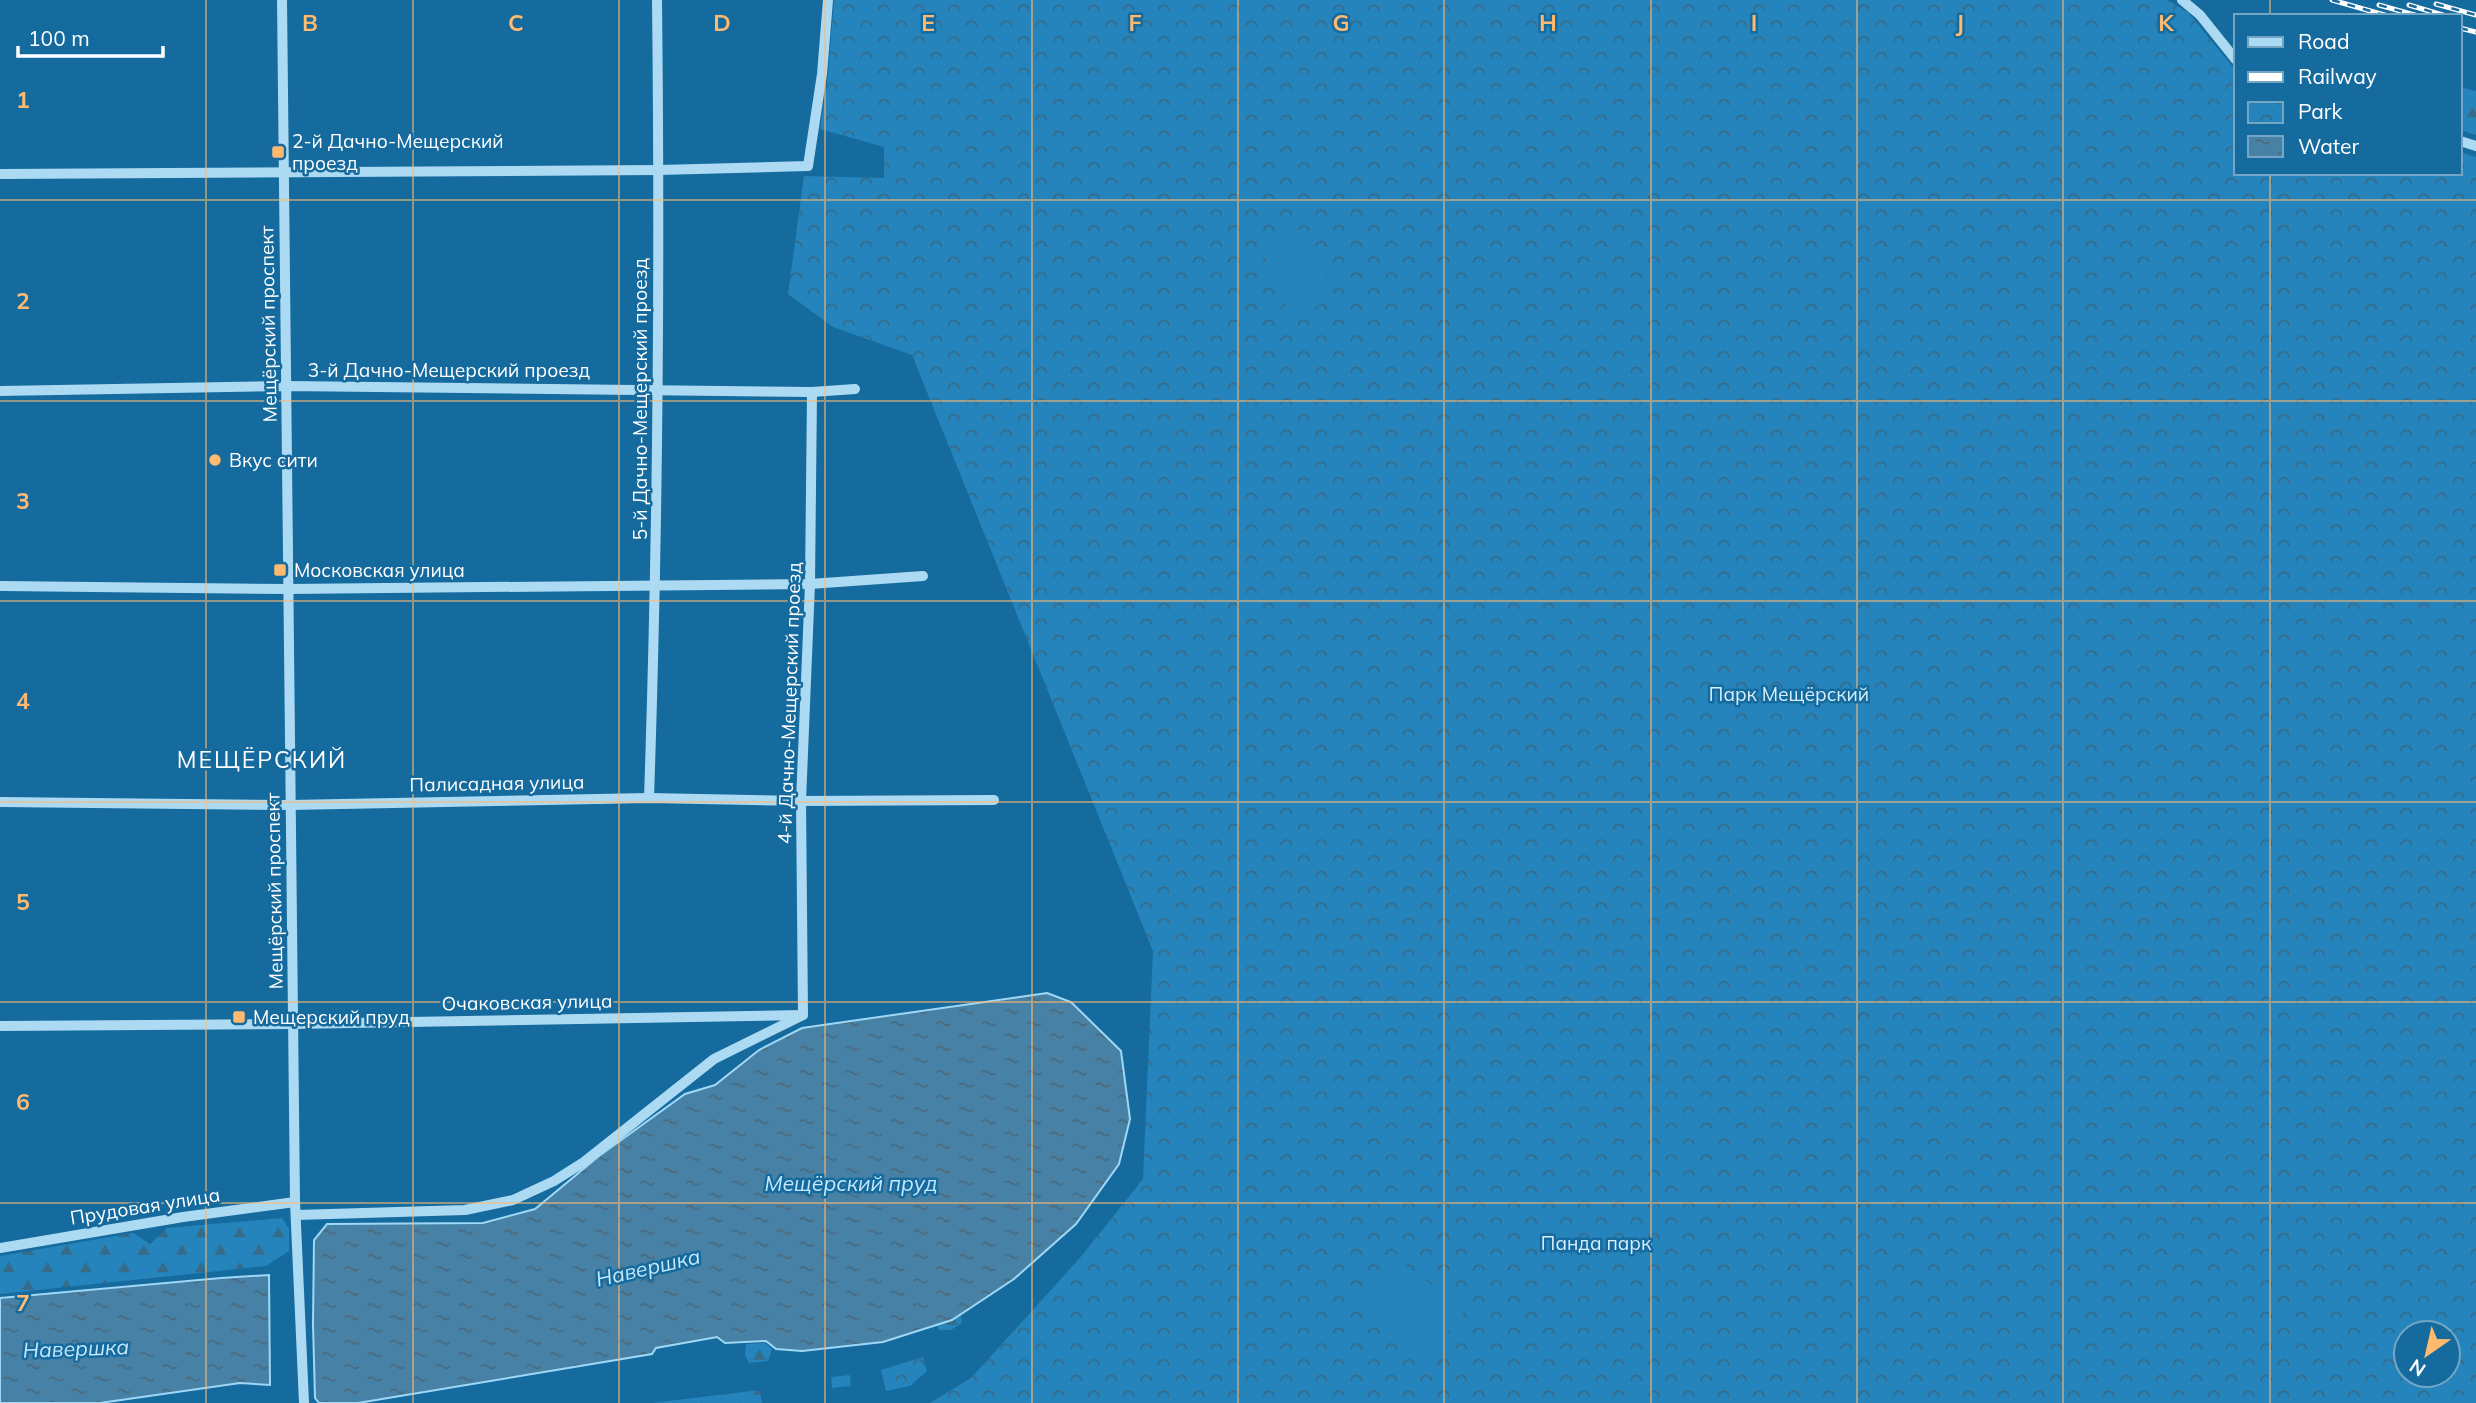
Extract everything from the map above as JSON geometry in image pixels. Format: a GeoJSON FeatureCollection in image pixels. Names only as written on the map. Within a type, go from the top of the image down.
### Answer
{"type":"FeatureCollection","features":[{"type":"Feature","properties":{"kind":"street","name":"Мещёрский проспект"},"geometry":{"type":"LineString","coordinates":[[282,0],[295,1202],[304,1403]]}},
{"type":"Feature","properties":{"kind":"street","name":"5-й Дачно-Мещерский проезд"},"geometry":{"type":"LineString","coordinates":[[649,798],[659,390],[657,0]]}},
{"type":"Feature","properties":{"kind":"street"},"geometry":{"type":"LineString","coordinates":[[0,174],[659,170],[808,166],[822,74],[828,0]]}},
{"type":"Feature","properties":{"kind":"street"},"geometry":{"type":"LineString","coordinates":[[2182,0],[2200,15],[2234,58]]}},
{"type":"Feature","properties":{"kind":"street","name":"3-й Дачно-Мещерский проезд"},"geometry":{"type":"LineString","coordinates":[[0,391],[287,386],[812,392],[855,389]]}},
{"type":"Feature","properties":{"kind":"street","name":"4-й Дачно-Мещерский проезд"},"geometry":{"type":"LineString","coordinates":[[803,1015],[801,801],[810,584],[812,392]]}},
{"type":"Feature","properties":{"kind":"street"},"geometry":{"type":"LineString","coordinates":[[0,586],[288,589],[810,584],[923,576]]}},
{"type":"Feature","properties":{"kind":"street","name":"Палисадная улица"},"geometry":{"type":"LineString","coordinates":[[0,802],[290,804],[649,798],[801,801],[995,800]]}},
{"type":"Feature","properties":{"kind":"street"},"geometry":{"type":"LineString","coordinates":[[296,1215],[465,1210],[513,1200],[554,1181],[584,1162],[714,1059],[803,1015]]}},
{"type":"Feature","properties":{"kind":"street","name":"Очаковская улица"},"geometry":{"type":"LineString","coordinates":[[0,1026],[803,1015]]}},
{"type":"Feature","properties":{"kind":"street","name":"Прудовая улица"},"geometry":{"type":"LineString","coordinates":[[0,1248],[183,1217],[295,1202]]}},
{"type":"Feature","properties":{"kind":"green space","name":"Парк Мещёрский"},"geometry":{"type":"Polygon","coordinates":[[[834,0],[2167,0],[2188,12],[2234,67],[2234,175],[2462,175],[2462,153],[2476,157],[2476,1403],[930,1403],[971,1378],[1079,1259],[1143,1179],[1153,951],[912,355],[833,327],[788,294],[804,176],[884,178],[884,147],[820,129],[828,75],[834,0]]]}},
{"type":"Feature","properties":{"kind":"green space"},"geometry":{"type":"Polygon","coordinates":[[[2462,88],[2476,91],[2476,135],[2462,131],[2462,88]]]}},
{"type":"Feature","properties":{"kind":"green space"},"geometry":{"type":"Polygon","coordinates":[[[1305,228],[1336,298],[1291,317],[1261,247],[1305,228]]]}},
{"type":"Feature","properties":{"kind":"green space"},"geometry":{"type":"Polygon","coordinates":[[[282,1218],[289,1229],[289,1251],[266,1266],[0,1294],[0,1256],[133,1233],[150,1244],[167,1228],[282,1218]]]}},
{"type":"Feature","properties":{"kind":"green space"},"geometry":{"type":"Polygon","coordinates":[[[1390,1254],[1465,1310],[1428,1359],[1353,1304],[1390,1254]]]}},
{"type":"Feature","properties":{"kind":"green space"},"geometry":{"type":"Polygon","coordinates":[[[961,1315],[962,1323],[951,1330],[939,1330],[936,1324],[961,1315]]]}},
{"type":"Feature","properties":{"kind":"green space"},"geometry":{"type":"Polygon","coordinates":[[[765,1343],[772,1349],[768,1361],[749,1363],[745,1355],[746,1344],[765,1343]]]}},
{"type":"Feature","properties":{"kind":"green space"},"geometry":{"type":"Polygon","coordinates":[[[923,1357],[927,1371],[910,1386],[886,1391],[881,1370],[923,1357]]]}},
{"type":"Feature","properties":{"kind":"green space"},"geometry":{"type":"Polygon","coordinates":[[[850,1375],[851,1386],[832,1388],[831,1377],[850,1375]]]}},
{"type":"Feature","properties":{"kind":"green space"},"geometry":{"type":"Polygon","coordinates":[[[760,1390],[762,1403],[652,1403],[760,1390]]]}},
{"type":"Feature","properties":{"kind":"water","name":"Мещёрский пруд"},"geometry":{"type":"Polygon","coordinates":[[[1047,993],[1071,1002],[1121,1051],[1130,1119],[1119,1164],[1076,1224],[1014,1279],[952,1320],[883,1342],[802,1351],[776,1349],[766,1341],[725,1343],[717,1337],[656,1348],[652,1354],[358,1403],[319,1403],[315,1398],[314,1240],[327,1224],[483,1223],[535,1209],[599,1156],[685,1094],[715,1085],[759,1050],[802,1028],[1047,993]]]}},
{"type":"Feature","properties":{"kind":"water","name":"Навершка"},"geometry":{"type":"Polygon","coordinates":[[[269,1275],[270,1385],[240,1383],[100,1403],[0,1403],[0,1298],[269,1275]]]}},
{"type":"Feature","properties":{"kind":"railway"},"geometry":{"type":"LineString","coordinates":[[2332,0],[2381,14]]}},
{"type":"Feature","properties":{"kind":"railway"},"geometry":{"type":"LineString","coordinates":[[2436,4],[2476,15]]}},
{"type":"Feature","properties":{"kind":"railway"},"geometry":{"type":"LineString","coordinates":[[2379,5],[2411,14]]}},
{"type":"Feature","properties":{"kind":"railway"},"geometry":{"type":"LineString","coordinates":[[2409,5],[2439,14]]}},
{"type":"Feature","properties":{"kind":"railway"},"geometry":{"type":"LineString","coordinates":[[2462,28],[2476,32]]}},
{"type":"Feature","properties":{"kind":"place","name":"2-й Дачно-Мещерский проезд"},"geometry":{"type":"Point","coordinates":[278,152]}},
{"type":"Feature","properties":{"kind":"place","name":"Вкус сити"},"geometry":{"type":"Point","coordinates":[215,460]}},
{"type":"Feature","properties":{"kind":"place","name":"Московская улица"},"geometry":{"type":"Point","coordinates":[280,570]}},
{"type":"Feature","properties":{"kind":"place","name":"Мещерский пруд"},"geometry":{"type":"Point","coordinates":[239,1017]}},
{"type":"Feature","properties":{"kind":"district","name":"МЕЩЁРСКИЙ"},"geometry":{"type":"Point","coordinates":[262,760]}},
{"type":"Feature","properties":{"kind":"park label","name":"Панда парк"},"geometry":{"type":"Point","coordinates":[1596,1243]}}]}
